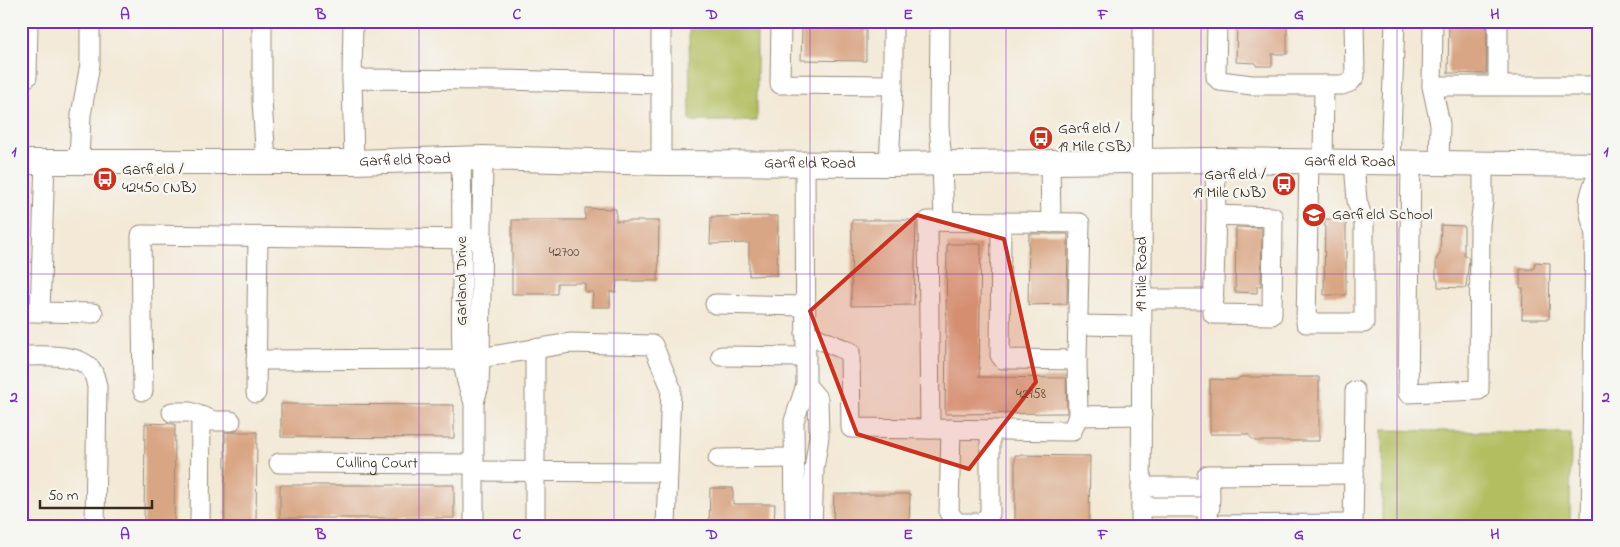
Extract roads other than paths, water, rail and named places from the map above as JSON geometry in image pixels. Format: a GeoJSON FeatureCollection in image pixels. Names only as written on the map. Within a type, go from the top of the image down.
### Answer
{"type":"FeatureCollection","features":[{"type":"Feature","properties":{"kind":"main road","name":"Garfield Road"},"geometry":{"type":"LineString","coordinates":[[21,162],[354,162],[472,158],[661,163],[889,164],[1215,160],[1599,165]]}},
{"type":"Feature","properties":{"kind":"street"},"geometry":{"type":"LineString","coordinates":[[21,77],[27,77],[28,21]]}},
{"type":"Feature","properties":{"kind":"street"},"geometry":{"type":"LineString","coordinates":[[79,161],[80,115],[90,64],[90,21]]}},
{"type":"Feature","properties":{"kind":"street"},"geometry":{"type":"LineString","coordinates":[[262,21],[262,101],[266,162]]}},
{"type":"Feature","properties":{"kind":"street"},"geometry":{"type":"LineString","coordinates":[[353,21],[354,162]]}},
{"type":"Feature","properties":{"kind":"street"},"geometry":{"type":"LineString","coordinates":[[661,21],[661,163]]}},
{"type":"Feature","properties":{"kind":"street"},"geometry":{"type":"LineString","coordinates":[[781,21],[780,84],[893,85]]}},
{"type":"Feature","properties":{"kind":"street"},"geometry":{"type":"LineString","coordinates":[[889,164],[893,85],[893,21]]}},
{"type":"Feature","properties":{"kind":"street"},"geometry":{"type":"LineString","coordinates":[[940,21],[939,126],[944,221]]}},
{"type":"Feature","properties":{"kind":"street","name":"19 Mile Road"},"geometry":{"type":"LineString","coordinates":[[1141,516],[1143,21]]}},
{"type":"Feature","properties":{"kind":"street"},"geometry":{"type":"LineString","coordinates":[[1217,21],[1216,77],[1220,81],[1252,85],[1342,85],[1350,82],[1355,76],[1354,21]]}},
{"type":"Feature","properties":{"kind":"street"},"geometry":{"type":"LineString","coordinates":[[1395,21],[1408,393],[1480,390],[1480,224],[1483,202],[1483,164]]}},
{"type":"Feature","properties":{"kind":"street"},"geometry":{"type":"LineString","coordinates":[[1432,21],[1432,86],[1440,124],[1439,163]]}},
{"type":"Feature","properties":{"kind":"street"},"geometry":{"type":"LineString","coordinates":[[1498,21],[1498,86]]}},
{"type":"Feature","properties":{"kind":"street"},"geometry":{"type":"LineString","coordinates":[[352,79],[661,84]]}},
{"type":"Feature","properties":{"kind":"street"},"geometry":{"type":"LineString","coordinates":[[1324,85],[1316,162],[1306,323],[1364,323],[1364,223],[1357,201],[1354,162]]}},
{"type":"Feature","properties":{"kind":"street"},"geometry":{"type":"LineString","coordinates":[[1432,86],[1599,86]]}},
{"type":"Feature","properties":{"kind":"street","name":"Garland Drive"},"geometry":{"type":"LineString","coordinates":[[472,158],[462,239],[462,323],[479,386],[474,402],[474,526]]}},
{"type":"Feature","properties":{"kind":"street","name":"Garland Drive"},"geometry":{"type":"LineString","coordinates":[[472,158],[482,239],[472,358]]}},
{"type":"Feature","properties":{"kind":"street"},"geometry":{"type":"LineString","coordinates":[[1215,160],[1216,215],[1213,314],[1272,315],[1273,217],[1216,215]]}},
{"type":"Feature","properties":{"kind":"street"},"geometry":{"type":"LineString","coordinates":[[40,312],[45,161]]}},
{"type":"Feature","properties":{"kind":"street"},"geometry":{"type":"LineString","coordinates":[[1050,162],[1051,223]]}},
{"type":"Feature","properties":{"kind":"street"},"geometry":{"type":"LineString","coordinates":[[795,526],[794,421],[806,384],[805,163]]}},
{"type":"Feature","properties":{"kind":"street"},"geometry":{"type":"LineString","coordinates":[[1590,526],[1597,231],[1590,218],[1588,196],[1599,172]]}},
{"type":"Feature","properties":{"kind":"street"},"geometry":{"type":"LineString","coordinates":[[805,332],[850,352],[851,428],[1072,431],[1078,416],[1077,360],[1080,223],[928,221],[930,429]]}},
{"type":"Feature","properties":{"kind":"street"},"geometry":{"type":"LineString","coordinates":[[1001,222],[1000,356],[1003,359],[1077,360]]}},
{"type":"Feature","properties":{"kind":"street"},"geometry":{"type":"LineString","coordinates":[[143,390],[141,235],[482,239]]}},
{"type":"Feature","properties":{"kind":"street"},"geometry":{"type":"LineString","coordinates":[[256,393],[258,237]]}},
{"type":"Feature","properties":{"kind":"street"},"geometry":{"type":"LineString","coordinates":[[1143,299],[1214,300]]}},
{"type":"Feature","properties":{"kind":"street"},"geometry":{"type":"LineString","coordinates":[[715,304],[805,306]]}},
{"type":"Feature","properties":{"kind":"street"},"geometry":{"type":"LineString","coordinates":[[21,312],[93,313]]}},
{"type":"Feature","properties":{"kind":"street"},"geometry":{"type":"LineString","coordinates":[[1078,325],[1142,326]]}},
{"type":"Feature","properties":{"kind":"street"},"geometry":{"type":"LineString","coordinates":[[256,360],[472,358],[570,343],[653,345],[671,388],[666,526]]}},
{"type":"Feature","properties":{"kind":"street"},"geometry":{"type":"LineString","coordinates":[[535,348],[535,526]]}},
{"type":"Feature","properties":{"kind":"street"},"geometry":{"type":"LineString","coordinates":[[21,356],[50,356],[73,359],[90,367],[94,374],[97,386],[95,526]]}},
{"type":"Feature","properties":{"kind":"street"},"geometry":{"type":"LineString","coordinates":[[721,356],[806,357]]}},
{"type":"Feature","properties":{"kind":"street"},"geometry":{"type":"LineString","coordinates":[[806,384],[818,399],[819,436],[814,469],[812,526]]}},
{"type":"Feature","properties":{"kind":"street"},"geometry":{"type":"LineString","coordinates":[[1354,474],[1207,475],[1210,487],[1210,507],[1206,525],[1353,525],[1354,474],[1355,391]]}},
{"type":"Feature","properties":{"kind":"street"},"geometry":{"type":"LineString","coordinates":[[172,412],[190,412],[214,421],[231,421]]}},
{"type":"Feature","properties":{"kind":"street"},"geometry":{"type":"LineString","coordinates":[[1078,416],[1142,415]]}},
{"type":"Feature","properties":{"kind":"street"},"geometry":{"type":"LineString","coordinates":[[200,526],[201,416]]}},
{"type":"Feature","properties":{"kind":"street"},"geometry":{"type":"LineString","coordinates":[[951,429],[950,513],[957,523],[982,523],[990,514],[990,430]]}},
{"type":"Feature","properties":{"kind":"street"},"geometry":{"type":"LineString","coordinates":[[718,459],[794,458]]}},
{"type":"Feature","properties":{"kind":"street","name":"Culling Court"},"geometry":{"type":"LineString","coordinates":[[280,463],[474,468],[535,472],[668,472]]}},
{"type":"Feature","properties":{"kind":"street"},"geometry":{"type":"LineString","coordinates":[[1141,487],[1210,487]]}},
{"type":"Feature","properties":{"kind":"street"},"geometry":{"type":"LineString","coordinates":[[1141,516],[1210,507]]}},
{"type":"Feature","properties":{"kind":"place","name":"Garfield / 19 Mile (SB)"},"geometry":{"type":"Point","coordinates":[1041,138]}},
{"type":"Feature","properties":{"kind":"place","name":"Garfield / 42450 (NB)"},"geometry":{"type":"Point","coordinates":[105,179]}},
{"type":"Feature","properties":{"kind":"place","name":"Garfield / 19 Mile (NB)"},"geometry":{"type":"Point","coordinates":[1284,184]}},
{"type":"Feature","properties":{"kind":"place","name":"Garfield School"},"geometry":{"type":"Point","coordinates":[1314,215]}}]}
